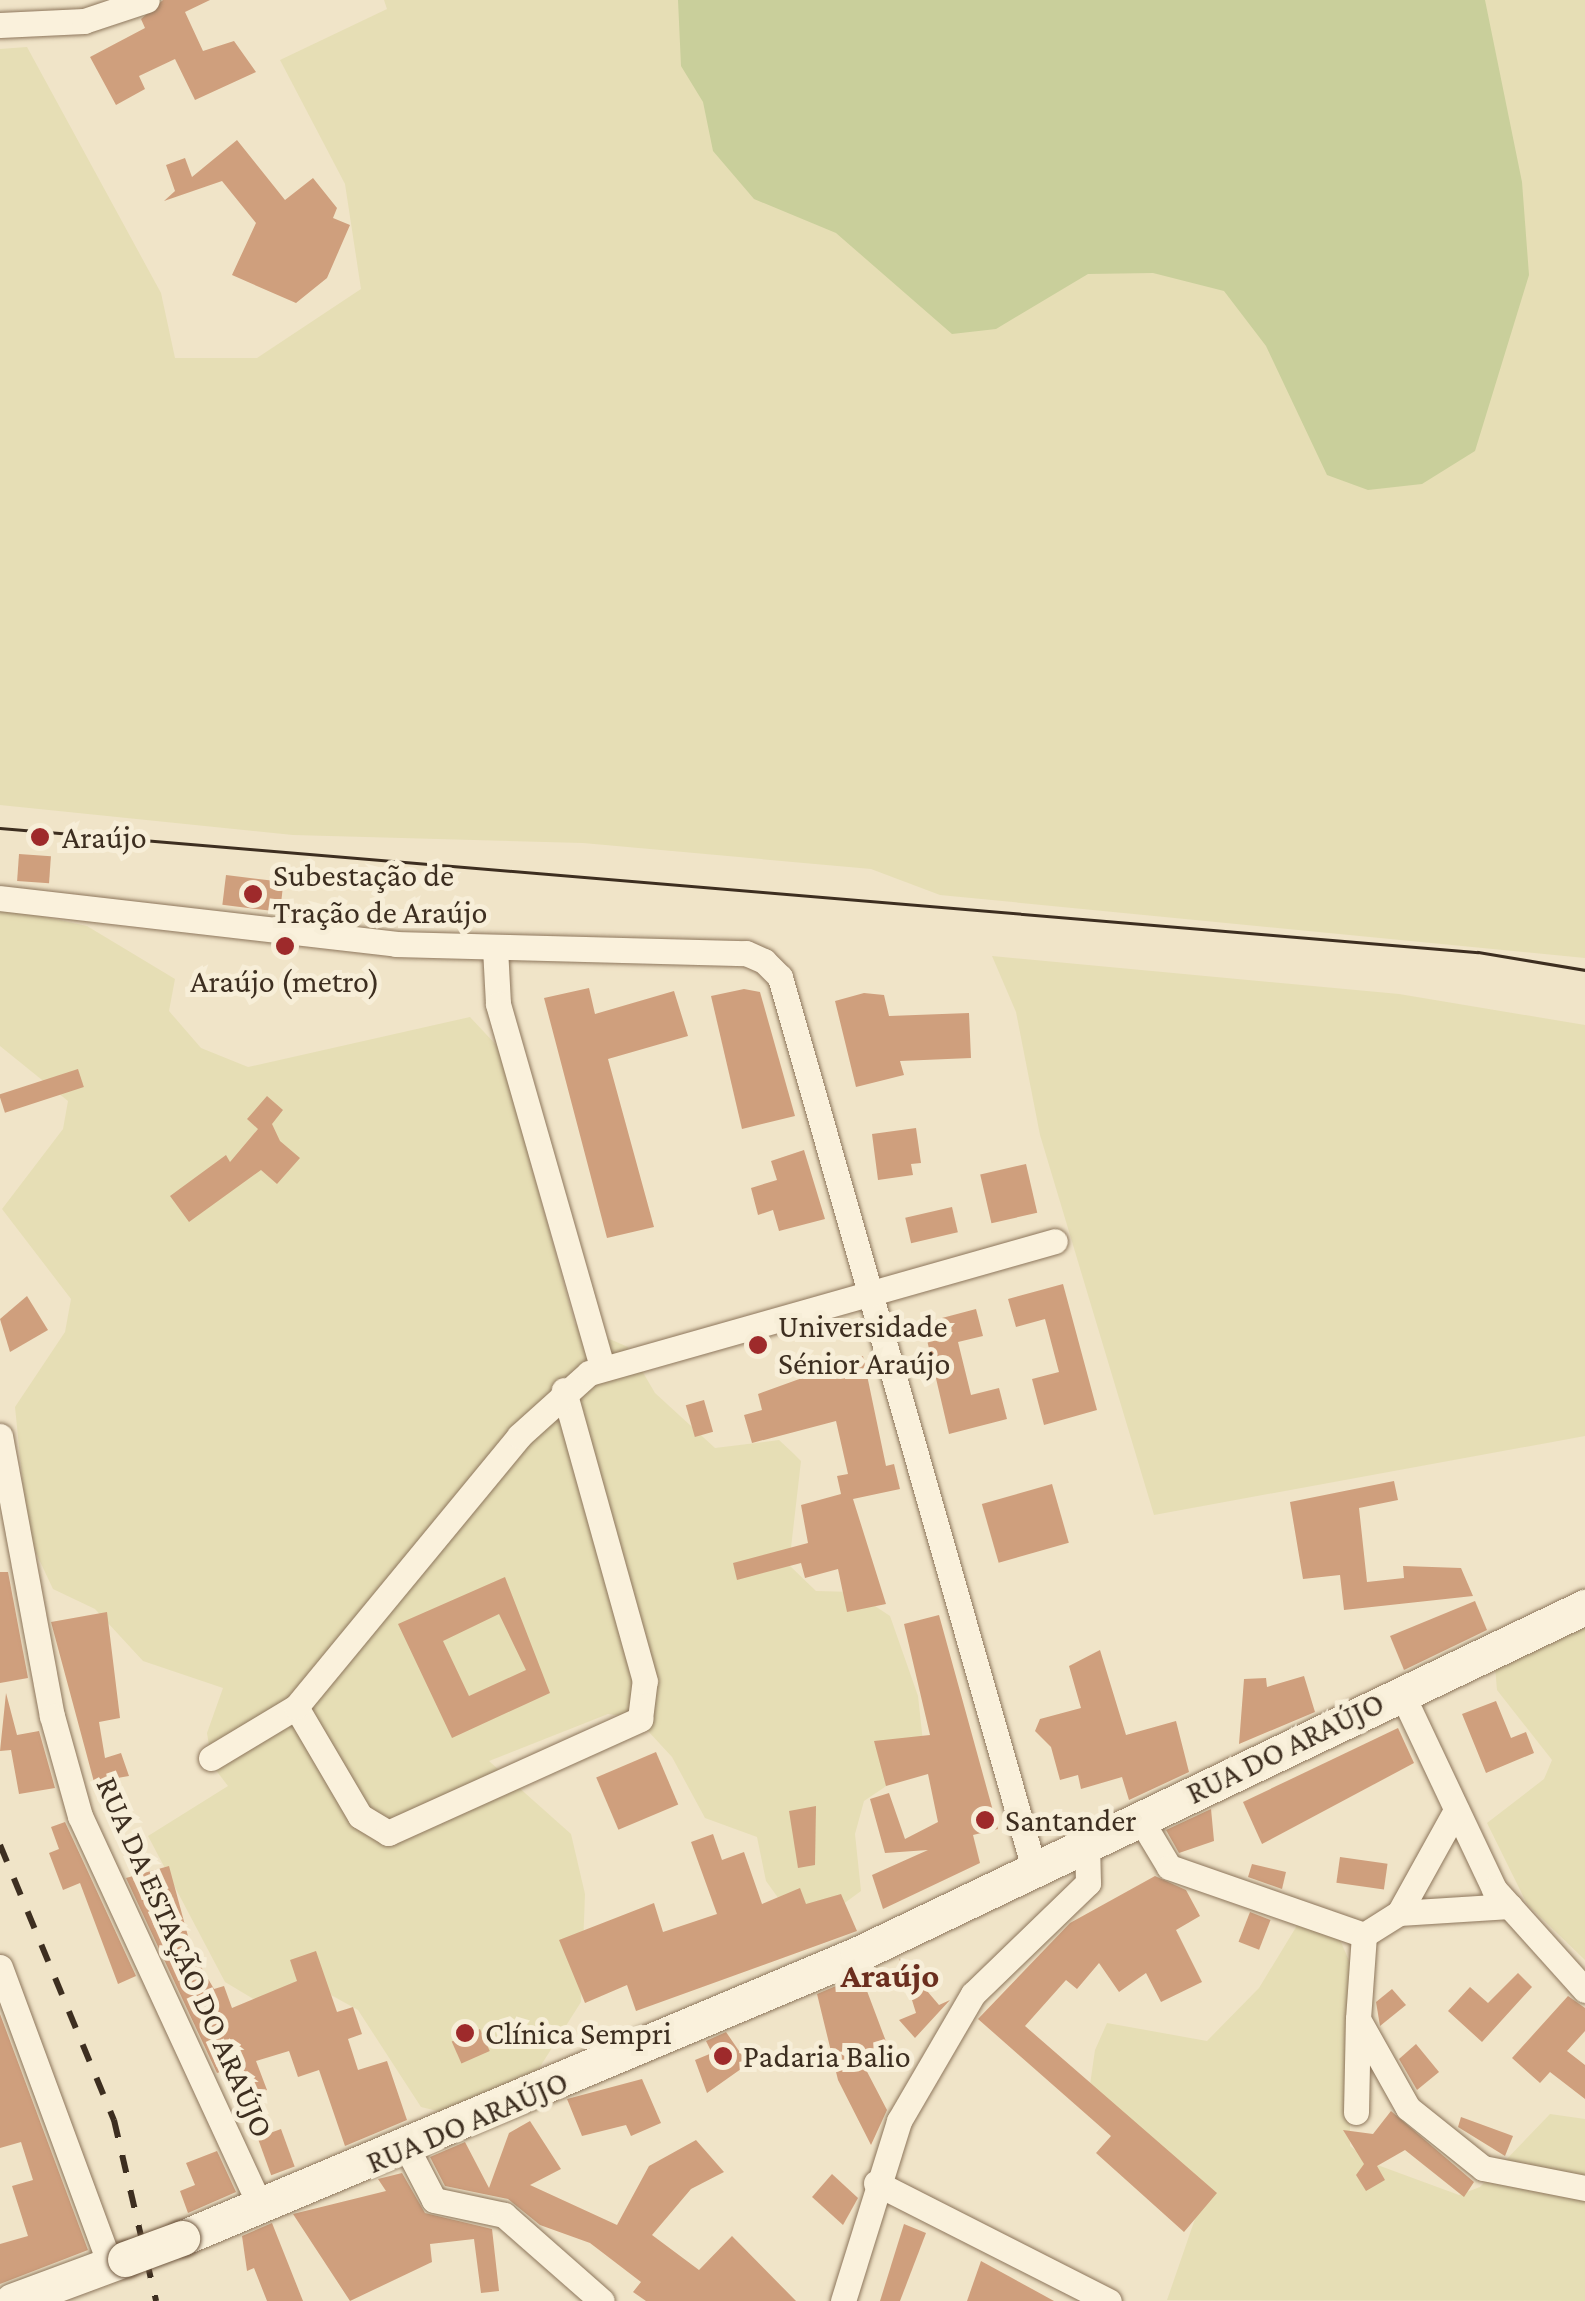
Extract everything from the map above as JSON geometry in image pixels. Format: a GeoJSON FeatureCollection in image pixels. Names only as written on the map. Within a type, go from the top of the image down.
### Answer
{"type":"FeatureCollection","features":[{"type":"Feature","properties":{"kind":"main road","name":"RUA DO ARAÚJO"},"geometry":{"type":"LineString","coordinates":[[12,2301],[408,2150],[858,1954],[1033,1864],[1585,1607]]}},
{"type":"Feature","properties":{"kind":"street"},"geometry":{"type":"LineString","coordinates":[[0,25],[84,21],[147,0]]}},
{"type":"Feature","properties":{"kind":"street"},"geometry":{"type":"LineString","coordinates":[[0,898],[495,948],[746,953],[764,962],[780,977],[1033,1864]]}},
{"type":"Feature","properties":{"kind":"street"},"geometry":{"type":"LineString","coordinates":[[495,948],[498,1004],[602,1366]]}},
{"type":"Feature","properties":{"kind":"street"},"geometry":{"type":"LineString","coordinates":[[212,1758],[296,1707],[564,1390],[602,1366],[1054,1241]]}},
{"type":"Feature","properties":{"kind":"street"},"geometry":{"type":"LineString","coordinates":[[296,1707],[360,1816],[388,1833],[640,1720],[645,1682],[564,1390]]}},
{"type":"Feature","properties":{"kind":"street","name":"RUA DA ESTAÇÃO DO ARAÚJO"},"geometry":{"type":"LineString","coordinates":[[0,1436],[52,1716],[80,1816],[262,2206]]}},
{"type":"Feature","properties":{"kind":"street"},"geometry":{"type":"LineString","coordinates":[[1401,1692],[1456,1810],[1510,1906],[1585,1990]]}},
{"type":"Feature","properties":{"kind":"street"},"geometry":{"type":"LineString","coordinates":[[1399,1914],[1456,1810]]}},
{"type":"Feature","properties":{"kind":"street"},"geometry":{"type":"LineString","coordinates":[[1139,1817],[1169,1867],[1364,1935]]}},
{"type":"Feature","properties":{"kind":"street"},"geometry":{"type":"LineString","coordinates":[[843,2301],[876,2183],[899,2121],[973,1994],[1088,1882],[1087,1842]]}},
{"type":"Feature","properties":{"kind":"street"},"geometry":{"type":"LineString","coordinates":[[1364,1935],[1399,1914],[1510,1906]]}},
{"type":"Feature","properties":{"kind":"street"},"geometry":{"type":"LineString","coordinates":[[1356,2112],[1364,1935]]}},
{"type":"Feature","properties":{"kind":"street"},"geometry":{"type":"LineString","coordinates":[[0,1968],[118,2262]]}},
{"type":"Feature","properties":{"kind":"street"},"geometry":{"type":"LineString","coordinates":[[1358,2019],[1408,2108],[1482,2168],[1585,2188]]}},
{"type":"Feature","properties":{"kind":"street"},"geometry":{"type":"LineString","coordinates":[[408,2150],[434,2200],[504,2215],[602,2301]]}},
{"type":"Feature","properties":{"kind":"street"},"geometry":{"type":"LineString","coordinates":[[876,2183],[1109,2301]]}},
{"type":"Feature","properties":{"kind":"shaded area"},"geometry":{"type":"Polygon","coordinates":[[[384,0],[1585,0],[1585,958],[940,895],[871,869],[583,843],[293,835],[0,805],[0,49],[27,47],[161,293],[175,358],[257,358],[361,289],[345,184],[280,60],[387,9],[384,0]]]}},
{"type":"Feature","properties":{"kind":"shaded area"},"geometry":{"type":"Polygon","coordinates":[[[0,907],[87,926],[175,979],[169,1011],[201,1048],[248,1067],[470,1017],[499,1048],[575,1324],[628,1347],[655,1393],[715,1448],[779,1440],[801,1461],[789,1565],[816,1591],[854,1592],[890,1616],[918,1696],[925,1760],[864,1801],[855,1834],[861,1891],[835,1910],[784,1906],[766,1881],[757,1837],[705,1818],[672,1757],[636,1718],[608,1714],[489,1761],[571,1834],[585,1894],[581,2002],[538,2070],[442,2112],[421,2107],[358,2010],[331,1995],[260,2003],[225,1982],[148,1836],[228,1786],[212,1765],[207,1733],[223,1688],[143,1661],[95,1609],[53,1589],[28,1536],[15,1407],[65,1332],[71,1299],[2,1209],[63,1129],[68,1101],[0,1046],[0,907]]]}},
{"type":"Feature","properties":{"kind":"shaded area"},"geometry":{"type":"Polygon","coordinates":[[[992,956],[1399,994],[1585,1025],[1585,1436],[1154,1515],[1040,1135],[1016,1012],[992,956]]]}},
{"type":"Feature","properties":{"kind":"shaded area"},"geometry":{"type":"Polygon","coordinates":[[[1585,1621],[1585,1960],[1527,1904],[1487,1823],[1544,1779],[1552,1760],[1497,1690],[1495,1667],[1585,1621]]]}},
{"type":"Feature","properties":{"kind":"shaded area"},"geometry":{"type":"Polygon","coordinates":[[[1304,1914],[1334,1926],[1350,1963],[1350,2146],[1372,2163],[1459,2195],[1480,2187],[1550,2114],[1585,2119],[1585,2301],[1167,2300],[1206,2187],[1090,2085],[1095,2050],[1107,2023],[1207,2041],[1259,1988],[1304,1914]]]}},
{"type":"Feature","properties":{"kind":"green space"},"geometry":{"type":"Polygon","coordinates":[[[678,0],[1485,0],[1522,182],[1529,275],[1475,451],[1422,484],[1368,490],[1327,475],[1266,346],[1224,291],[1153,273],[1088,274],[996,329],[952,334],[836,233],[754,199],[713,151],[703,102],[681,66],[678,0]]]}},
{"type":"Feature","properties":{"kind":"building"},"geometry":{"type":"Polygon","coordinates":[[[163,0],[210,0],[185,12],[203,51],[234,41],[256,72],[195,100],[175,59],[139,76],[145,89],[116,105],[90,57],[145,28],[141,19],[163,0]]]}},
{"type":"Feature","properties":{"kind":"building"},"geometry":{"type":"Polygon","coordinates":[[[237,140],[285,200],[313,178],[337,208],[333,218],[350,225],[327,278],[296,303],[232,275],[256,223],[222,181],[164,201],[175,191],[166,165],[185,158],[192,177],[237,140]]]}},
{"type":"Feature","properties":{"kind":"building"},"geometry":{"type":"Polygon","coordinates":[[[19,854],[51,856],[49,883],[17,881],[19,854]]]}},
{"type":"Feature","properties":{"kind":"building","name":"Subestação de Tração de Araújo"},"geometry":{"type":"Polygon","coordinates":[[[226,875],[284,882],[280,912],[222,905],[226,875]]]}},
{"type":"Feature","properties":{"kind":"building"},"geometry":{"type":"Polygon","coordinates":[[[589,988],[595,1014],[674,991],[688,1036],[608,1059],[654,1227],[607,1238],[544,998],[589,988]]]}},
{"type":"Feature","properties":{"kind":"building"},"geometry":{"type":"Polygon","coordinates":[[[744,989],[760,992],[795,1116],[742,1129],[711,996],[744,989]]]}},
{"type":"Feature","properties":{"kind":"building"},"geometry":{"type":"Polygon","coordinates":[[[864,993],[884,995],[889,1016],[969,1013],[971,1058],[900,1061],[904,1075],[856,1087],[835,1001],[864,993]]]}},
{"type":"Feature","properties":{"kind":"building"},"geometry":{"type":"Polygon","coordinates":[[[78,1069],[84,1087],[5,1113],[0,1094],[78,1069]]]}},
{"type":"Feature","properties":{"kind":"building"},"geometry":{"type":"Polygon","coordinates":[[[267,1096],[283,1110],[272,1124],[280,1141],[300,1158],[277,1184],[261,1170],[189,1222],[170,1196],[226,1155],[230,1162],[258,1129],[247,1119],[267,1096]]]}},
{"type":"Feature","properties":{"kind":"building"},"geometry":{"type":"Polygon","coordinates":[[[916,1128],[921,1163],[911,1164],[913,1175],[878,1180],[872,1134],[916,1128]]]}},
{"type":"Feature","properties":{"kind":"building"},"geometry":{"type":"Polygon","coordinates":[[[804,1150],[825,1219],[779,1231],[773,1210],[758,1215],[751,1188],[777,1180],[771,1161],[804,1150]]]}},
{"type":"Feature","properties":{"kind":"building"},"geometry":{"type":"Polygon","coordinates":[[[1026,1164],[1037,1213],[991,1223],[980,1175],[1026,1164]]]}},
{"type":"Feature","properties":{"kind":"building"},"geometry":{"type":"Polygon","coordinates":[[[952,1207],[958,1232],[911,1243],[905,1218],[952,1207]]]}},
{"type":"Feature","properties":{"kind":"building"},"geometry":{"type":"Polygon","coordinates":[[[1063,1284],[1097,1410],[1044,1425],[1032,1379],[1059,1372],[1045,1319],[1016,1327],[1008,1299],[1063,1284]]]}},
{"type":"Feature","properties":{"kind":"building"},"geometry":{"type":"Polygon","coordinates":[[[27,1296],[48,1330],[10,1352],[0,1319],[27,1296]]]}},
{"type":"Feature","properties":{"kind":"building"},"geometry":{"type":"Polygon","coordinates":[[[976,1309],[983,1336],[958,1342],[971,1395],[999,1388],[1007,1419],[949,1434],[923,1323],[976,1309]]]}},
{"type":"Feature","properties":{"kind":"building"},"geometry":{"type":"Polygon","coordinates":[[[863,1356],[886,1466],[894,1464],[900,1489],[853,1499],[886,1604],[847,1612],[838,1569],[805,1578],[801,1563],[737,1580],[733,1563],[808,1543],[801,1505],[841,1494],[837,1476],[848,1474],[836,1421],[752,1443],[744,1415],[762,1410],[758,1394],[863,1356]]]}},
{"type":"Feature","properties":{"kind":"building"},"geometry":{"type":"Polygon","coordinates":[[[704,1400],[713,1432],[695,1437],[686,1405],[704,1400]]]}},
{"type":"Feature","properties":{"kind":"building"},"geometry":{"type":"Polygon","coordinates":[[[1394,1481],[1398,1500],[1359,1508],[1367,1582],[1404,1578],[1403,1566],[1461,1568],[1473,1596],[1344,1610],[1340,1575],[1303,1579],[1290,1502],[1394,1481]]]}},
{"type":"Feature","properties":{"kind":"building"},"geometry":{"type":"Polygon","coordinates":[[[1052,1484],[1069,1543],[999,1563],[982,1504],[1052,1484]]]}},
{"type":"Feature","properties":{"kind":"building"},"geometry":{"type":"Polygon","coordinates":[[[0,1572],[8,1572],[28,1678],[0,1683],[0,1572]]]}},
{"type":"Feature","properties":{"kind":"building"},"geometry":{"type":"Polygon","coordinates":[[[505,1577],[550,1693],[452,1738],[398,1624],[505,1577]],[[499,1614],[443,1641],[469,1696],[526,1670],[499,1614]]]}},
{"type":"Feature","properties":{"kind":"building"},"geometry":{"type":"Polygon","coordinates":[[[1475,1601],[1487,1630],[1404,1670],[1390,1636],[1475,1601]]]}},
{"type":"Feature","properties":{"kind":"building"},"geometry":{"type":"Polygon","coordinates":[[[107,1612],[120,1718],[99,1722],[105,1758],[121,1753],[129,1776],[94,1782],[51,1622],[107,1612]]]}},
{"type":"Feature","properties":{"kind":"building"},"geometry":{"type":"Polygon","coordinates":[[[939,1615],[998,1829],[973,1835],[980,1863],[883,1909],[872,1875],[928,1850],[885,1853],[870,1799],[889,1793],[905,1839],[938,1822],[928,1774],[886,1786],[874,1741],[930,1735],[904,1624],[939,1615]]]}},
{"type":"Feature","properties":{"kind":"building"},"geometry":{"type":"Polygon","coordinates":[[[1100,1650],[1126,1735],[1176,1721],[1189,1772],[1129,1800],[1122,1777],[1081,1789],[1078,1775],[1060,1780],[1051,1747],[1035,1731],[1040,1719],[1081,1708],[1069,1666],[1100,1650]]]}},
{"type":"Feature","properties":{"kind":"building"},"geometry":{"type":"Polygon","coordinates":[[[1304,1676],[1315,1712],[1239,1744],[1244,1679],[1266,1678],[1267,1687],[1304,1676]]]}},
{"type":"Feature","properties":{"kind":"building"},"geometry":{"type":"Polygon","coordinates":[[[6,1693],[17,1735],[39,1731],[55,1788],[19,1794],[11,1750],[0,1751],[6,1693]]]}},
{"type":"Feature","properties":{"kind":"building"},"geometry":{"type":"Polygon","coordinates":[[[1496,1701],[1511,1738],[1526,1732],[1534,1753],[1486,1773],[1462,1714],[1496,1701]]]}},
{"type":"Feature","properties":{"kind":"building"},"geometry":{"type":"Polygon","coordinates":[[[1398,1728],[1414,1763],[1262,1844],[1243,1802],[1398,1728]]]}},
{"type":"Feature","properties":{"kind":"building"},"geometry":{"type":"Polygon","coordinates":[[[656,1752],[678,1804],[618,1830],[596,1777],[656,1752]]]}},
{"type":"Feature","properties":{"kind":"building"},"geometry":{"type":"Polygon","coordinates":[[[816,1806],[815,1865],[798,1868],[789,1811],[816,1806]]]}},
{"type":"Feature","properties":{"kind":"building"},"geometry":{"type":"Polygon","coordinates":[[[1211,1809],[1214,1841],[1179,1853],[1166,1830],[1211,1809]]]}},
{"type":"Feature","properties":{"kind":"building"},"geometry":{"type":"Polygon","coordinates":[[[65,1822],[136,1976],[118,1984],[80,1883],[63,1890],[49,1853],[59,1849],[51,1827],[65,1822]]]}},
{"type":"Feature","properties":{"kind":"building"},"geometry":{"type":"Polygon","coordinates":[[[713,1834],[722,1860],[744,1852],[762,1904],[800,1888],[806,1904],[841,1894],[857,1931],[636,2011],[627,1985],[585,2003],[559,1940],[654,1903],[663,1932],[717,1914],[691,1842],[713,1834]]]}},
{"type":"Feature","properties":{"kind":"building"},"geometry":{"type":"Polygon","coordinates":[[[1340,1857],[1388,1864],[1384,1889],[1336,1883],[1340,1857]]]}},
{"type":"Feature","properties":{"kind":"building"},"geometry":{"type":"Polygon","coordinates":[[[1252,1864],[1286,1872],[1282,1889],[1248,1877],[1252,1864]]]}},
{"type":"Feature","properties":{"kind":"building"},"geometry":{"type":"Polygon","coordinates":[[[169,1866],[192,1951],[214,1989],[224,1986],[232,2008],[297,1981],[290,1960],[316,1951],[337,2012],[353,2007],[362,2034],[348,2039],[358,2070],[387,2061],[407,2120],[345,2146],[319,2070],[298,2077],[289,2051],[256,2061],[267,2090],[248,2096],[237,2067],[217,2073],[126,1878],[169,1866]]]}},
{"type":"Feature","properties":{"kind":"building"},"geometry":{"type":"Polygon","coordinates":[[[1155,1876],[1186,1890],[1200,1916],[1176,1930],[1202,1982],[1161,2002],[1146,1973],[1119,1992],[1099,1963],[1077,1989],[1066,1980],[1025,2026],[1217,2193],[1184,2232],[1096,2153],[1111,2136],[978,2019],[1070,1923],[1155,1876]]]}},
{"type":"Feature","properties":{"kind":"building"},"geometry":{"type":"Polygon","coordinates":[[[1250,1912],[1271,1920],[1259,1950],[1239,1942],[1250,1912]]]}},
{"type":"Feature","properties":{"kind":"building"},"geometry":{"type":"Polygon","coordinates":[[[899,1958],[939,2005],[950,2000],[915,2038],[899,2020],[916,2013],[899,1958]]]}},
{"type":"Feature","properties":{"kind":"building"},"geometry":{"type":"Polygon","coordinates":[[[1518,1973],[1532,1987],[1482,2042],[1448,2011],[1470,1987],[1488,2003],[1518,1973]]]}},
{"type":"Feature","properties":{"kind":"building"},"geometry":{"type":"Polygon","coordinates":[[[843,1983],[864,1983],[890,2052],[862,2062],[887,2110],[871,2145],[838,2080],[817,1994],[843,1983]]]}},
{"type":"Feature","properties":{"kind":"building"},"geometry":{"type":"Polygon","coordinates":[[[1392,1989],[1406,2005],[1380,2026],[1376,2002],[1392,1989]]]}},
{"type":"Feature","properties":{"kind":"building"},"geometry":{"type":"Polygon","coordinates":[[[1568,1996],[1585,2008],[1585,2031],[1567,2051],[1585,2065],[1585,2099],[1550,2072],[1540,2083],[1512,2058],[1568,1996]]]}},
{"type":"Feature","properties":{"kind":"building"},"geometry":{"type":"Polygon","coordinates":[[[0,2014],[88,2250],[0,2284],[0,2244],[28,2236],[12,2186],[33,2180],[21,2142],[0,2148],[0,2014]]]}},
{"type":"Feature","properties":{"kind":"building"},"geometry":{"type":"Polygon","coordinates":[[[480,2029],[490,2051],[461,2064],[452,2042],[480,2029]]]}},
{"type":"Feature","properties":{"kind":"building","name":"Padaria Balio"},"geometry":{"type":"Polygon","coordinates":[[[726,2032],[748,2064],[707,2093],[695,2060],[712,2053],[706,2041],[726,2032]]]}},
{"type":"Feature","properties":{"kind":"building"},"geometry":{"type":"Polygon","coordinates":[[[1416,2044],[1439,2072],[1417,2090],[1399,2059],[1416,2044]]]}},
{"type":"Feature","properties":{"kind":"building"},"geometry":{"type":"Polygon","coordinates":[[[642,2079],[661,2123],[631,2136],[626,2125],[582,2136],[567,2099],[642,2079]]]}},
{"type":"Feature","properties":{"kind":"building"},"geometry":{"type":"Polygon","coordinates":[[[1391,2111],[1474,2182],[1464,2197],[1405,2150],[1377,2166],[1385,2180],[1366,2191],[1356,2175],[1364,2164],[1343,2130],[1373,2134],[1391,2111]]]}},
{"type":"Feature","properties":{"kind":"building"},"geometry":{"type":"Polygon","coordinates":[[[1461,2117],[1513,2136],[1505,2156],[1458,2127],[1461,2117]]]}},
{"type":"Feature","properties":{"kind":"building"},"geometry":{"type":"Polygon","coordinates":[[[530,2121],[561,2169],[530,2185],[617,2225],[649,2166],[696,2140],[724,2172],[691,2189],[652,2235],[699,2270],[732,2236],[796,2301],[646,2301],[633,2292],[641,2282],[590,2243],[540,2225],[508,2199],[445,2186],[430,2157],[465,2142],[489,2188],[509,2133],[530,2121]]]}},
{"type":"Feature","properties":{"kind":"building"},"geometry":{"type":"Polygon","coordinates":[[[281,2129],[295,2167],[271,2175],[258,2138],[281,2129]]]}},
{"type":"Feature","properties":{"kind":"building"},"geometry":{"type":"Polygon","coordinates":[[[217,2151],[236,2192],[188,2213],[180,2191],[195,2185],[186,2163],[217,2151]]]}},
{"type":"Feature","properties":{"kind":"building"},"geometry":{"type":"Polygon","coordinates":[[[402,2173],[425,2213],[492,2229],[499,2291],[481,2293],[474,2239],[430,2244],[432,2262],[350,2301],[293,2214],[386,2191],[378,2179],[402,2173]]]}},
{"type":"Feature","properties":{"kind":"building"},"geometry":{"type":"Polygon","coordinates":[[[832,2174],[858,2198],[843,2225],[812,2197],[832,2174]]]}},
{"type":"Feature","properties":{"kind":"building"},"geometry":{"type":"Polygon","coordinates":[[[272,2223],[303,2301],[267,2301],[254,2268],[247,2271],[242,2236],[272,2223]]]}},
{"type":"Feature","properties":{"kind":"building"},"geometry":{"type":"Polygon","coordinates":[[[904,2224],[926,2233],[900,2301],[880,2301],[904,2224]]]}},
{"type":"Feature","properties":{"kind":"building"},"geometry":{"type":"Polygon","coordinates":[[[981,2261],[1054,2301],[967,2301],[981,2261]]]}},
{"type":"Feature","properties":{"kind":"tram line"},"geometry":{"type":"LineString","coordinates":[[0,828],[1478,952],[1585,970]]}},
{"type":"Feature","properties":{"kind":"railway"},"geometry":{"type":"LineString","coordinates":[[0,1845],[114,2120],[156,2301]]}},
{"type":"Feature","properties":{"kind":"place","name":"Araújo"},"geometry":{"type":"Point","coordinates":[40,837]}},
{"type":"Feature","properties":{"kind":"place","name":"Subestação de Tração de Araújo"},"geometry":{"type":"Point","coordinates":[253,894]}},
{"type":"Feature","properties":{"kind":"place","name":"Araújo (metro)"},"geometry":{"type":"Point","coordinates":[285,946]}},
{"type":"Feature","properties":{"kind":"place","name":"Universidade Sénior Araújo"},"geometry":{"type":"Point","coordinates":[758,1345]}},
{"type":"Feature","properties":{"kind":"place","name":"Santander"},"geometry":{"type":"Point","coordinates":[985,1820]}},
{"type":"Feature","properties":{"kind":"place","name":"Clínica Sempri"},"geometry":{"type":"Point","coordinates":[465,2033]}},
{"type":"Feature","properties":{"kind":"place","name":"Padaria Balio"},"geometry":{"type":"Point","coordinates":[723,2056]}},
{"type":"Feature","properties":{"kind":"district","name":"Araújo"},"geometry":{"type":"Point","coordinates":[890,1976]}}]}
